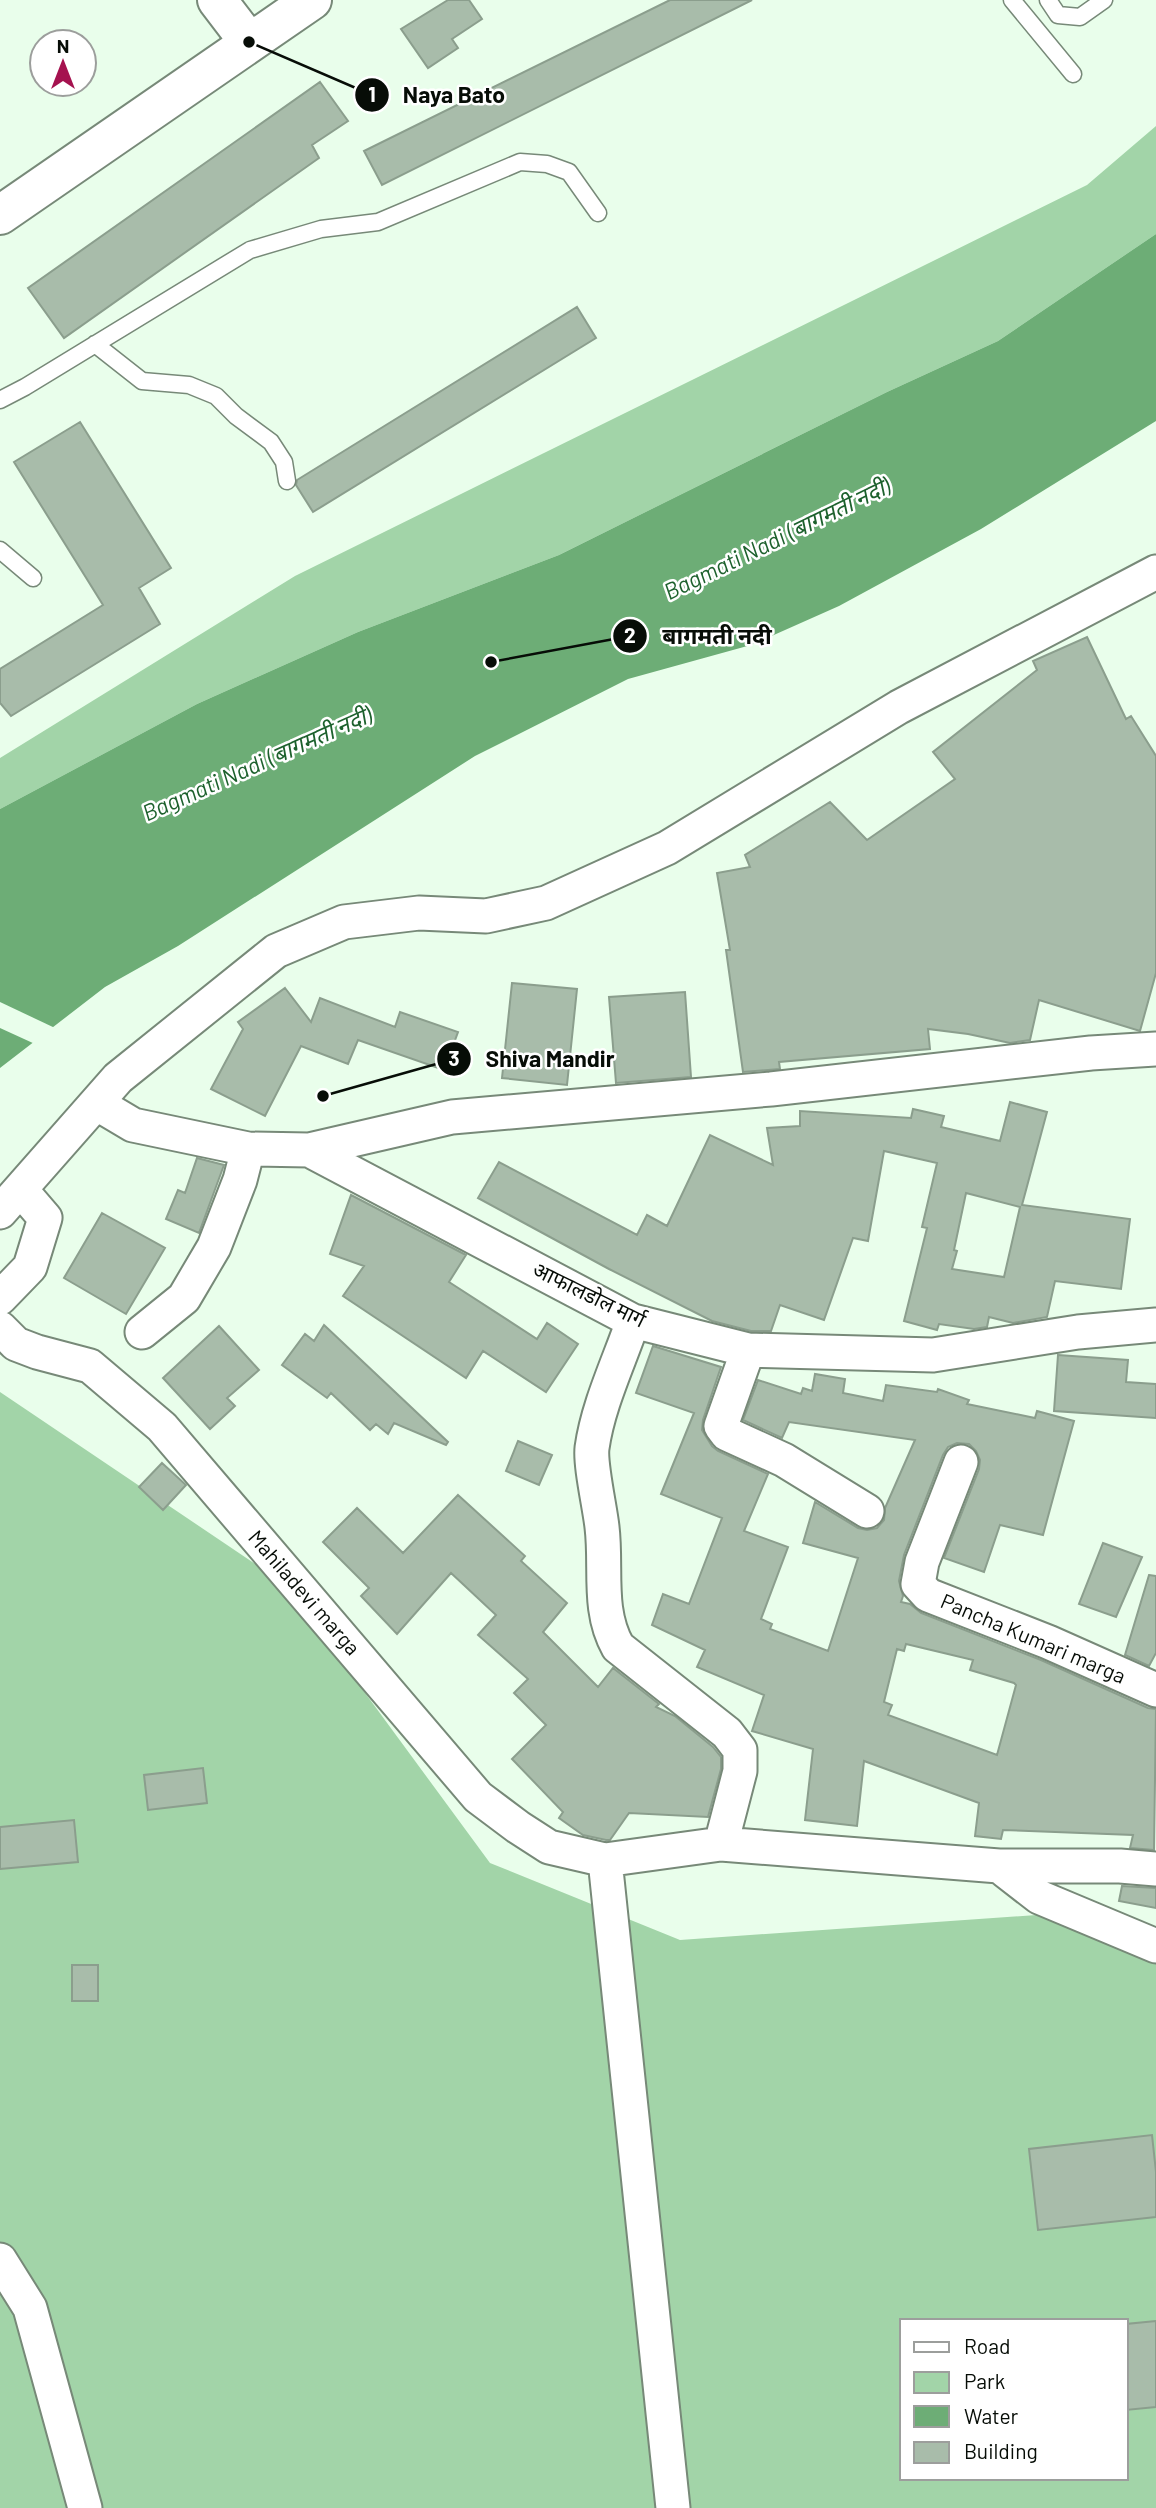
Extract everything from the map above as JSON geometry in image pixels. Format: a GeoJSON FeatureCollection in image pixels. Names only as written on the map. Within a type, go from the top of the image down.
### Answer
{"type":"FeatureCollection","features":[{"type":"Feature","properties":{"kind":"main road"},"geometry":{"type":"LineString","coordinates":[[217,0],[249,41]]}},
{"type":"Feature","properties":{"kind":"main road"},"geometry":{"type":"LineString","coordinates":[[0,215],[312,0]]}},
{"type":"Feature","properties":{"kind":"street"},"geometry":{"type":"LineString","coordinates":[[0,1298],[30,1267],[45,1218],[10,1201],[118,1078],[276,951],[344,922],[419,913],[486,916],[546,903],[667,848],[899,707],[1156,572]]}},
{"type":"Feature","properties":{"kind":"street"},"geometry":{"type":"LineString","coordinates":[[309,1150],[452,1117],[771,1090],[1091,1053],[1156,1049]]}},
{"type":"Feature","properties":{"kind":"street","name":"आफालडोल मार्ग"},"geometry":{"type":"LineString","coordinates":[[96,1103],[133,1125],[248,1149],[309,1150],[633,1321],[748,1350],[933,1355],[1078,1332],[1156,1325]]}},
{"type":"Feature","properties":{"kind":"street"},"geometry":{"type":"LineString","coordinates":[[142,1332],[184,1298],[214,1247],[240,1180],[248,1149]]}},
{"type":"Feature","properties":{"kind":"street"},"geometry":{"type":"LineString","coordinates":[[633,1321],[602,1409],[592,1450],[603,1531],[604,1607],[610,1633],[618,1647],[727,1733],[740,1750],[740,1771],[721,1844]]}},
{"type":"Feature","properties":{"kind":"street","name":"Mahiladevi marga"},"geometry":{"type":"LineString","coordinates":[[0,1328],[16,1343],[37,1352],[90,1366],[162,1427],[478,1797],[549,1847],[605,1860]]}},
{"type":"Feature","properties":{"kind":"street"},"geometry":{"type":"LineString","coordinates":[[748,1350],[720,1426],[727,1434],[784,1460],[867,1511]]}},
{"type":"Feature","properties":{"kind":"street","name":"Pancha Kumari marga"},"geometry":{"type":"LineString","coordinates":[[961,1462],[922,1562],[918,1584],[928,1595],[1048,1642],[1156,1690]]}},
{"type":"Feature","properties":{"kind":"street"},"geometry":{"type":"LineString","coordinates":[[673,2508],[605,1860],[721,1844],[999,1866],[1119,1866],[1156,1869]]}},
{"type":"Feature","properties":{"kind":"street"},"geometry":{"type":"LineString","coordinates":[[999,1866],[1039,1897],[1156,1946]]}},
{"type":"Feature","properties":{"kind":"street"},"geometry":{"type":"LineString","coordinates":[[0,2260],[30,2308],[85,2508]]}},
{"type":"Feature","properties":{"kind":"lane"},"geometry":{"type":"LineString","coordinates":[[1012,0],[1073,74]]}},
{"type":"Feature","properties":{"kind":"lane"},"geometry":{"type":"LineString","coordinates":[[1048,0],[1058,15],[1080,18],[1104,0]]}},
{"type":"Feature","properties":{"kind":"lane"},"geometry":{"type":"LineString","coordinates":[[0,400],[250,250],[321,229],[378,222],[520,162],[547,164],[569,172],[598,213]]}},
{"type":"Feature","properties":{"kind":"lane"},"geometry":{"type":"LineString","coordinates":[[95,344],[142,381],[188,385],[216,396],[236,416],[271,442],[284,462],[287,481]]}},
{"type":"Feature","properties":{"kind":"lane"},"geometry":{"type":"LineString","coordinates":[[0,550],[33,578]]}},
{"type":"Feature","properties":{"kind":"green space"},"geometry":{"type":"Polygon","coordinates":[[[1156,126],[1156,234],[998,341],[887,392],[559,555],[358,632],[197,704],[0,809],[0,758],[295,576],[1087,185],[1156,126]]]}},
{"type":"Feature","properties":{"kind":"green space"},"geometry":{"type":"Polygon","coordinates":[[[0,1392],[285,1584],[490,1863],[680,1940],[1050,1914],[1156,1956],[1156,2508],[0,2508],[0,1392]]]}},
{"type":"Feature","properties":{"kind":"water","name":"Bagmati Nadi (बागमती नदी)"},"geometry":{"type":"Polygon","coordinates":[[[1156,234],[1156,421],[981,529],[839,606],[751,645],[628,679],[475,756],[178,946],[105,987],[0,1068],[0,809],[197,704],[358,632],[559,555],[887,392],[998,341],[1156,234]]]}},
{"type":"Feature","properties":{"kind":"pier"},"geometry":{"type":"Polygon","coordinates":[[[0,1002],[55,1028],[35,1044],[0,1028],[0,1002]]]}},
{"type":"Feature","properties":{"kind":"building"},"geometry":{"type":"Polygon","coordinates":[[[448,0],[469,0],[482,19],[452,39],[458,48],[428,68],[401,29],[448,0]]]}},
{"type":"Feature","properties":{"kind":"building"},"geometry":{"type":"Polygon","coordinates":[[[670,0],[752,0],[382,185],[364,151],[670,0]]]}},
{"type":"Feature","properties":{"kind":"building"},"geometry":{"type":"Polygon","coordinates":[[[320,82],[348,121],[312,145],[319,158],[64,338],[28,288],[320,82]]]}},
{"type":"Feature","properties":{"kind":"building"},"geometry":{"type":"Polygon","coordinates":[[[577,307],[596,338],[313,512],[296,485],[297,480],[577,307]]]}},
{"type":"Feature","properties":{"kind":"building"},"geometry":{"type":"Polygon","coordinates":[[[80,422],[171,568],[139,588],[160,624],[11,716],[0,703],[0,669],[103,605],[14,462],[80,422]]]}},
{"type":"Feature","properties":{"kind":"building"},"geometry":{"type":"Polygon","coordinates":[[[1087,637],[1126,719],[1131,716],[1156,756],[1156,973],[1140,1031],[1039,1000],[1030,1040],[1010,1043],[928,1029],[930,1049],[779,1062],[780,1069],[743,1072],[726,950],[730,950],[717,873],[750,867],[745,855],[830,802],[867,840],[955,779],[933,752],[1037,670],[1033,661],[1087,637]]]}},
{"type":"Feature","properties":{"kind":"building"},"geometry":{"type":"Polygon","coordinates":[[[512,983],[577,989],[567,1085],[502,1078],[512,983]]]}},
{"type":"Feature","properties":{"kind":"building"},"geometry":{"type":"Polygon","coordinates":[[[285,988],[311,1022],[320,998],[395,1027],[400,1012],[458,1032],[444,1070],[358,1040],[348,1064],[301,1046],[265,1116],[211,1089],[243,1029],[238,1022],[285,988]]]}},
{"type":"Feature","properties":{"kind":"building"},"geometry":{"type":"Polygon","coordinates":[[[685,992],[691,1077],[616,1083],[609,997],[685,992]]]}},
{"type":"Feature","properties":{"kind":"building"},"geometry":{"type":"Polygon","coordinates":[[[1010,1102],[1047,1112],[1022,1205],[1130,1219],[1121,1289],[1055,1281],[1047,1317],[1013,1323],[989,1317],[987,1327],[974,1329],[939,1324],[937,1330],[904,1321],[927,1228],[922,1227],[937,1163],[884,1151],[868,1241],[853,1238],[824,1320],[780,1305],[771,1331],[751,1331],[712,1321],[478,1198],[499,1162],[637,1235],[647,1215],[667,1226],[710,1135],[773,1165],[767,1128],[800,1126],[800,1111],[911,1118],[913,1109],[944,1116],[941,1127],[1000,1141],[1010,1102]],[[966,1193],[952,1269],[1004,1277],[1020,1207],[966,1193]]]}},
{"type":"Feature","properties":{"kind":"building"},"geometry":{"type":"Polygon","coordinates":[[[197,1158],[224,1165],[199,1233],[166,1219],[178,1190],[185,1193],[197,1158]]]}},
{"type":"Feature","properties":{"kind":"building"},"geometry":{"type":"Polygon","coordinates":[[[351,1195],[466,1255],[449,1282],[537,1339],[547,1323],[578,1344],[546,1392],[483,1351],[466,1378],[343,1296],[364,1266],[330,1254],[351,1195]]]}},
{"type":"Feature","properties":{"kind":"building"},"geometry":{"type":"Polygon","coordinates":[[[102,1213],[165,1248],[126,1314],[64,1278],[102,1213]]]}},
{"type":"Feature","properties":{"kind":"building"},"geometry":{"type":"Polygon","coordinates":[[[324,1325],[448,1442],[446,1445],[394,1423],[388,1434],[376,1424],[370,1430],[331,1393],[327,1398],[282,1365],[305,1334],[314,1341],[324,1325]]]}},
{"type":"Feature","properties":{"kind":"building"},"geometry":{"type":"Polygon","coordinates":[[[219,1326],[259,1370],[227,1398],[235,1406],[210,1429],[163,1378],[219,1326]]]}},
{"type":"Feature","properties":{"kind":"building"},"geometry":{"type":"Polygon","coordinates":[[[653,1346],[721,1367],[702,1430],[718,1451],[768,1474],[744,1531],[788,1547],[761,1619],[772,1624],[770,1629],[828,1651],[858,1558],[803,1543],[815,1502],[858,1528],[877,1528],[884,1520],[885,1508],[915,1440],[789,1422],[782,1438],[743,1420],[758,1380],[801,1394],[803,1388],[812,1391],[815,1374],[845,1379],[843,1393],[883,1401],[886,1385],[937,1392],[938,1389],[969,1400],[967,1404],[1035,1418],[1037,1411],[1074,1421],[1043,1535],[1000,1525],[984,1572],[944,1558],[979,1469],[980,1460],[969,1444],[957,1443],[948,1447],[904,1555],[899,1581],[903,1596],[901,1602],[910,1604],[921,1613],[1156,1709],[1154,1850],[1130,1848],[1133,1835],[1003,1830],[1001,1839],[975,1836],[979,1803],[864,1761],[857,1826],[805,1820],[813,1749],[752,1731],[764,1695],[697,1667],[705,1650],[652,1625],[663,1594],[689,1604],[722,1518],[661,1494],[694,1413],[636,1393],[653,1346]],[[906,1644],[904,1651],[897,1649],[884,1702],[892,1705],[888,1715],[997,1755],[1016,1685],[970,1670],[973,1660],[906,1644]]]}},
{"type":"Feature","properties":{"kind":"building"},"geometry":{"type":"Polygon","coordinates":[[[1058,1355],[1128,1360],[1126,1382],[1156,1384],[1156,1418],[1054,1411],[1058,1355]]]}},
{"type":"Feature","properties":{"kind":"building"},"geometry":{"type":"Polygon","coordinates":[[[518,1441],[552,1455],[539,1485],[506,1471],[518,1441]]]}},
{"type":"Feature","properties":{"kind":"building"},"geometry":{"type":"Polygon","coordinates":[[[162,1463],[186,1485],[163,1510],[139,1487],[162,1463]]]}},
{"type":"Feature","properties":{"kind":"building"},"geometry":{"type":"Polygon","coordinates":[[[458,1495],[525,1556],[521,1561],[567,1603],[543,1632],[598,1687],[613,1668],[659,1704],[656,1707],[675,1716],[713,1747],[721,1757],[721,1769],[708,1817],[629,1813],[610,1840],[583,1835],[559,1818],[563,1812],[512,1759],[546,1725],[514,1693],[528,1679],[478,1635],[496,1615],[451,1573],[397,1634],[361,1596],[369,1588],[323,1542],[357,1508],[403,1553],[458,1495]]]}},
{"type":"Feature","properties":{"kind":"building"},"geometry":{"type":"Polygon","coordinates":[[[1103,1543],[1142,1557],[1116,1617],[1079,1604],[1103,1543]]]}},
{"type":"Feature","properties":{"kind":"building"},"geometry":{"type":"Polygon","coordinates":[[[1149,1575],[1156,1576],[1156,1653],[1149,1666],[1125,1655],[1149,1575]]]}},
{"type":"Feature","properties":{"kind":"building"},"geometry":{"type":"Polygon","coordinates":[[[203,1768],[207,1803],[148,1810],[144,1775],[203,1768]]]}},
{"type":"Feature","properties":{"kind":"building"},"geometry":{"type":"Polygon","coordinates":[[[74,1820],[78,1862],[0,1869],[0,1827],[74,1820]]]}},
{"type":"Feature","properties":{"kind":"building"},"geometry":{"type":"Polygon","coordinates":[[[1122,1886],[1156,1888],[1156,1908],[1119,1901],[1122,1886]]]}},
{"type":"Feature","properties":{"kind":"building"},"geometry":{"type":"Polygon","coordinates":[[[72,1965],[98,1965],[98,2001],[72,2001],[72,1965]]]}},
{"type":"Feature","properties":{"kind":"building"},"geometry":{"type":"Polygon","coordinates":[[[1152,2135],[1156,2172],[1156,2217],[1038,2230],[1029,2149],[1152,2135]]]}},
{"type":"Feature","properties":{"kind":"building"},"geometry":{"type":"Polygon","coordinates":[[[1156,2321],[1156,2407],[1128,2410],[1128,2324],[1156,2321]]]}},
{"type":"Feature","properties":{"kind":"place","name":"Naya Bato"},"geometry":{"type":"Point","coordinates":[249,42]}},
{"type":"Feature","properties":{"kind":"place","name":"बागमती नदी"},"geometry":{"type":"Point","coordinates":[491,662]}},
{"type":"Feature","properties":{"kind":"place","name":"Shiva Mandir"},"geometry":{"type":"Point","coordinates":[323,1096]}}]}
